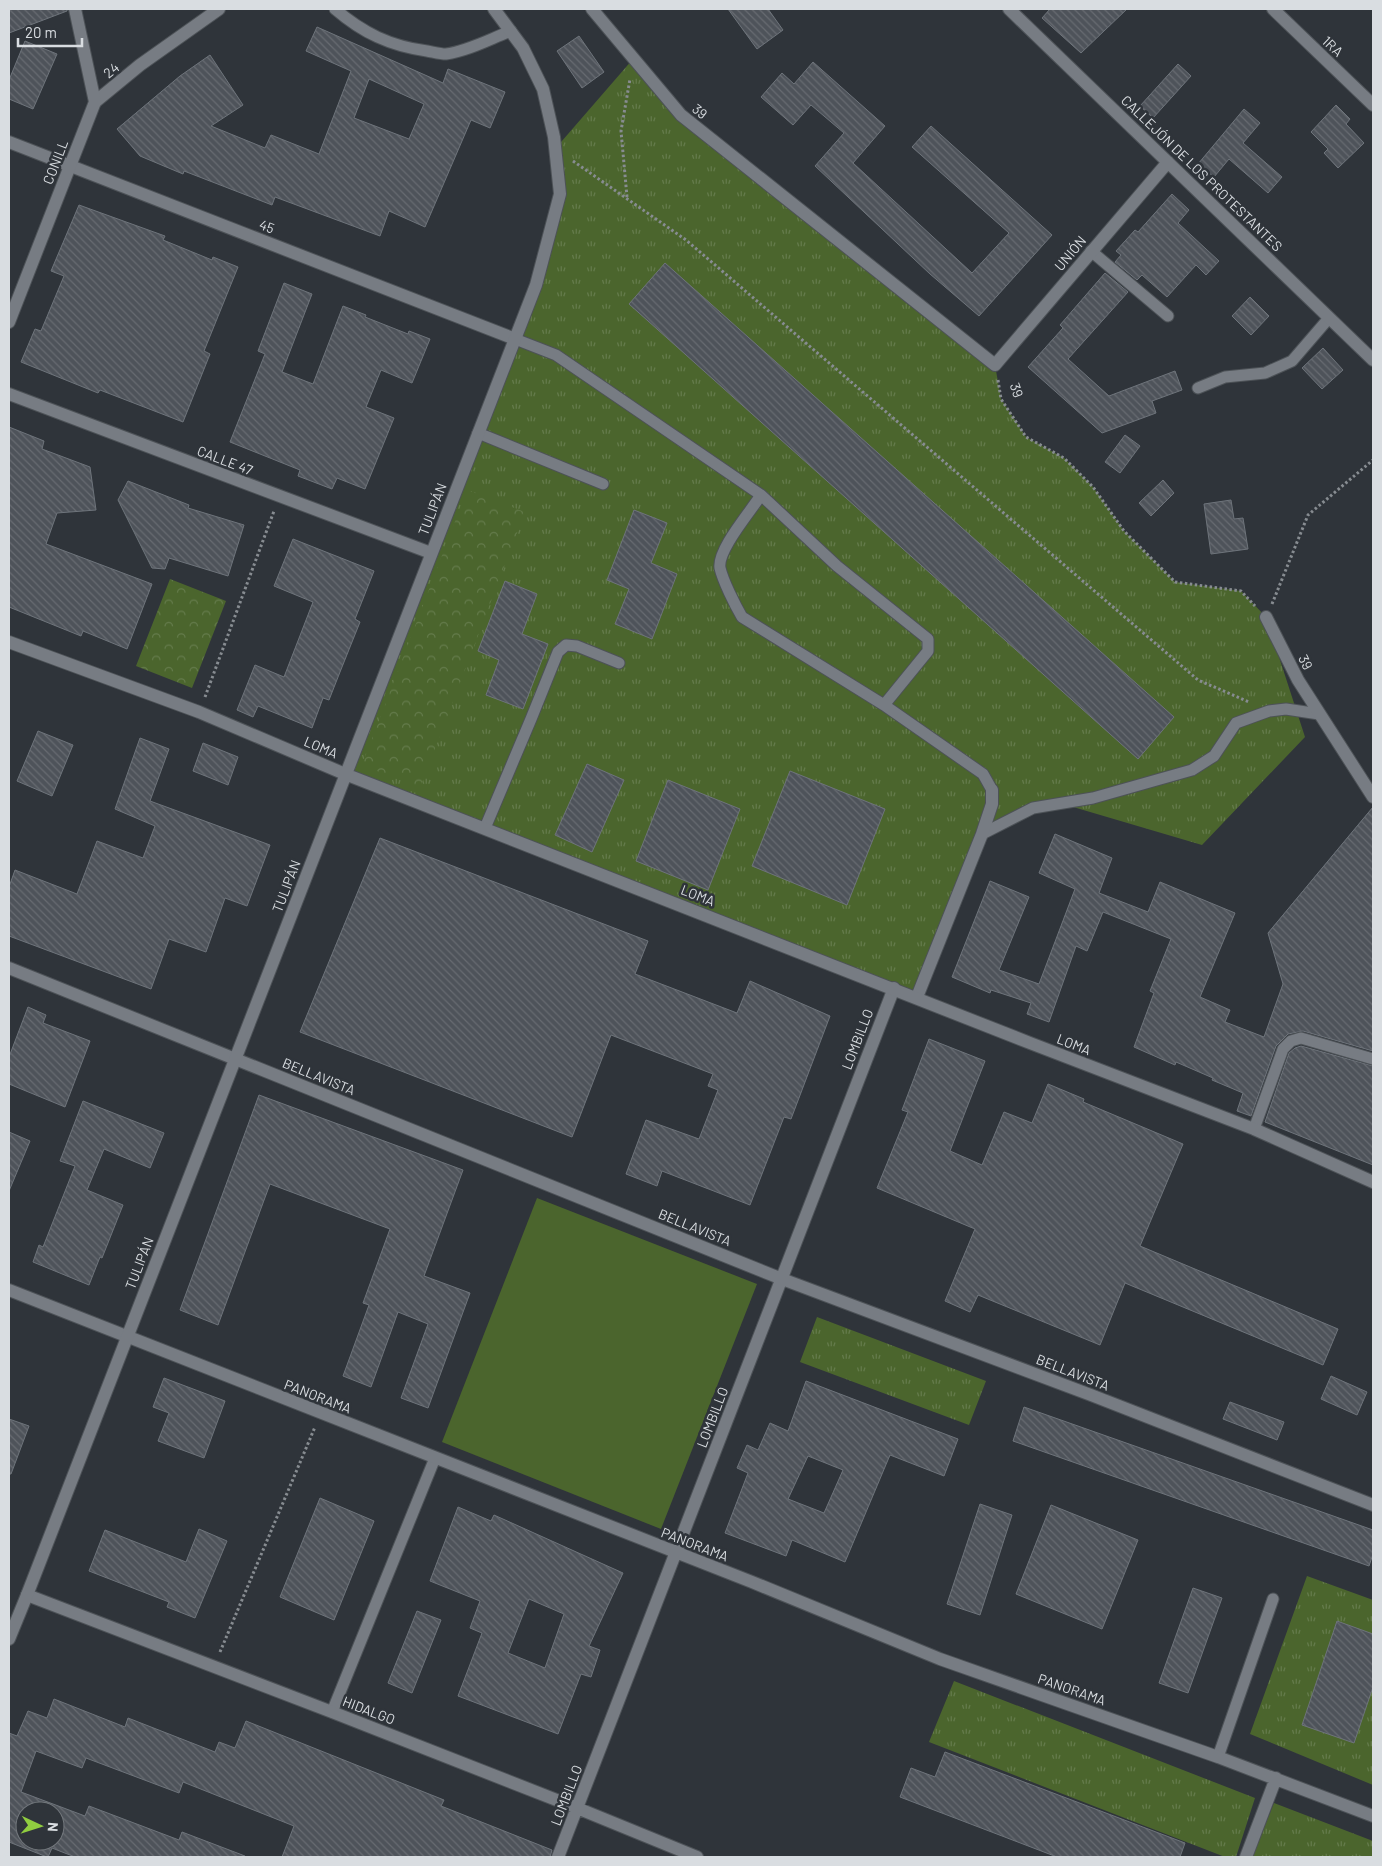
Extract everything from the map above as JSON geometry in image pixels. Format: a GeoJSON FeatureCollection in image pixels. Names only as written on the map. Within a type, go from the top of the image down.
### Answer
{"type":"FeatureCollection","features":[{"type":"Feature","properties":{"kind":"street"},"geometry":{"type":"LineString","coordinates":[[75,9],[95,102]]}},
{"type":"Feature","properties":{"kind":"street","name":"24"},"geometry":{"type":"LineString","coordinates":[[95,102],[140,65],[219,9]]}},
{"type":"Feature","properties":{"kind":"street","name":"TULIPÁN"},"geometry":{"type":"LineString","coordinates":[[9,1638],[536,285],[560,194],[555,143],[543,89],[523,48],[494,9]]}},
{"type":"Feature","properties":{"kind":"street","name":"39"},"geometry":{"type":"LineString","coordinates":[[592,9],[681,115],[995,365]]}},
{"type":"Feature","properties":{"kind":"street","name":"CALLEJÓN DE LOS PROTESTANTES"},"geometry":{"type":"LineString","coordinates":[[1009,9],[1373,360]]}},
{"type":"Feature","properties":{"kind":"street","name":"1RA"},"geometry":{"type":"LineString","coordinates":[[1273,9],[1373,105]]}},
{"type":"Feature","properties":{"kind":"street","name":"CONILL"},"geometry":{"type":"LineString","coordinates":[[9,322],[95,102]]}},
{"type":"Feature","properties":{"kind":"street","name":"45"},"geometry":{"type":"LineString","coordinates":[[9,142],[515,339]]}},
{"type":"Feature","properties":{"kind":"street","name":"UNIÓN"},"geometry":{"type":"LineString","coordinates":[[995,365],[1168,162]]}},
{"type":"Feature","properties":{"kind":"street","name":"CALLE 47"},"geometry":{"type":"LineString","coordinates":[[9,394],[431,553]]}},
{"type":"Feature","properties":{"kind":"street","name":"39"},"geometry":{"type":"LineString","coordinates":[[1266,617],[1298,680],[1318,714],[1373,797]]}},
{"type":"Feature","properties":{"kind":"street","name":"LOMA"},"geometry":{"type":"LineString","coordinates":[[9,642],[200,712],[345,774],[1254,1129],[1373,1182]]}},
{"type":"Feature","properties":{"kind":"street"},"geometry":{"type":"LineString","coordinates":[[917,997],[982,834],[992,804],[992,790]]}},
{"type":"Feature","properties":{"kind":"street","name":"BELLAVISTA"},"geometry":{"type":"LineString","coordinates":[[9,968],[782,1278],[1091,1395],[1373,1505]]}},
{"type":"Feature","properties":{"kind":"street","name":"LOMBILLO"},"geometry":{"type":"LineString","coordinates":[[558,1857],[894,988]]}},
{"type":"Feature","properties":{"kind":"street","name":"PANORAMA"},"geometry":{"type":"LineString","coordinates":[[9,1290],[675,1552],[940,1659],[1276,1778],[1373,1816]]}},
{"type":"Feature","properties":{"kind":"street","name":"HIDALGO"},"geometry":{"type":"LineString","coordinates":[[27,1595],[332,1712],[697,1857]]}},
{"type":"Feature","properties":{"kind":"street"},"geometry":{"type":"LineString","coordinates":[[1246,1857],[1276,1778]]}},
{"type":"Feature","properties":{"kind":"lane"},"geometry":{"type":"LineString","coordinates":[[335,9],[352,23],[373,36],[409,49],[444,54],[511,31]]}},
{"type":"Feature","properties":{"kind":"lane"},"geometry":{"type":"LineString","coordinates":[[1091,251],[1168,316]]}},
{"type":"Feature","properties":{"kind":"lane"},"geometry":{"type":"LineString","coordinates":[[1198,388],[1225,377],[1265,373],[1292,361],[1329,318]]}},
{"type":"Feature","properties":{"kind":"lane"},"geometry":{"type":"LineString","coordinates":[[515,339],[556,355],[761,495],[837,566],[928,639],[928,651],[884,705]]}},
{"type":"Feature","properties":{"kind":"lane"},"geometry":{"type":"LineString","coordinates":[[478,433],[603,484]]}},
{"type":"Feature","properties":{"kind":"lane"},"geometry":{"type":"LineString","coordinates":[[761,495],[723,551],[720,567],[735,606],[742,617],[884,705],[983,774],[992,790]]}},
{"type":"Feature","properties":{"kind":"lane"},"geometry":{"type":"LineString","coordinates":[[485,828],[532,719],[558,652],[566,645],[577,646],[620,662]]}},
{"type":"Feature","properties":{"kind":"lane"},"geometry":{"type":"LineString","coordinates":[[982,834],[1033,808],[1093,798],[1192,770],[1214,756],[1236,723],[1269,711],[1286,709],[1318,714]]}},
{"type":"Feature","properties":{"kind":"lane"},"geometry":{"type":"LineString","coordinates":[[1254,1129],[1283,1049],[1292,1040],[1302,1038],[1373,1059]]}},
{"type":"Feature","properties":{"kind":"lane"},"geometry":{"type":"LineString","coordinates":[[332,1712],[435,1458]]}},
{"type":"Feature","properties":{"kind":"lane"},"geometry":{"type":"LineString","coordinates":[[1218,1757],[1273,1599]]}},
{"type":"Feature","properties":{"kind":"path"},"geometry":{"type":"LineString","coordinates":[[627,198],[621,131],[633,59]]}},
{"type":"Feature","properties":{"kind":"path"},"geometry":{"type":"LineString","coordinates":[[555,143],[686,240],[1198,680],[1269,711]]}},
{"type":"Feature","properties":{"kind":"path","name":"39"},"geometry":{"type":"LineString","coordinates":[[995,365],[1001,399],[1026,437],[1064,458],[1088,481],[1124,531],[1175,582],[1241,591],[1266,617]]}},
{"type":"Feature","properties":{"kind":"path"},"geometry":{"type":"LineString","coordinates":[[1266,617],[1308,516],[1373,460]]}},
{"type":"Feature","properties":{"kind":"path"},"geometry":{"type":"LineString","coordinates":[[200,712],[279,496]]}},
{"type":"Feature","properties":{"kind":"path"},"geometry":{"type":"LineString","coordinates":[[214,1666],[321,1413]]}},
{"type":"Feature","properties":{"kind":"green space"},"geometry":{"type":"Polygon","coordinates":[[[633,59],[681,115],[995,365],[1001,399],[1026,437],[1064,458],[1093,487],[1124,531],[1175,582],[1241,591],[1266,617],[1305,737],[1202,845],[1063,804],[1033,808],[982,834],[917,997],[345,774],[536,285],[560,194],[555,149],[633,59]]]}},
{"type":"Feature","properties":{"kind":"green space"},"geometry":{"type":"Polygon","coordinates":[[[467,490],[525,512],[420,788],[362,765],[467,490]]]}},
{"type":"Feature","properties":{"kind":"green space"},"geometry":{"type":"Polygon","coordinates":[[[170,579],[226,601],[192,688],[136,666],[170,579]]]}},
{"type":"Feature","properties":{"kind":"green space"},"geometry":{"type":"Polygon","coordinates":[[[537,1198],[757,1284],[661,1529],[442,1442],[537,1198]]]}},
{"type":"Feature","properties":{"kind":"green space"},"geometry":{"type":"Polygon","coordinates":[[[817,1317],[986,1381],[969,1425],[800,1362],[817,1317]]]}},
{"type":"Feature","properties":{"kind":"green space"},"geometry":{"type":"Polygon","coordinates":[[[1307,1576],[1373,1600],[1373,1785],[1250,1734],[1307,1576]]]}},
{"type":"Feature","properties":{"kind":"green space"},"geometry":{"type":"Polygon","coordinates":[[[954,1681],[1255,1798],[1236,1857],[1225,1857],[929,1742],[954,1681]]]}},
{"type":"Feature","properties":{"kind":"green space"},"geometry":{"type":"Polygon","coordinates":[[[1274,1803],[1373,1841],[1373,1857],[1252,1857],[1274,1803]]]}},
{"type":"Feature","properties":{"kind":"building"},"geometry":{"type":"Polygon","coordinates":[[[9,9],[67,9],[67,11],[9,33],[9,9]]]}},
{"type":"Feature","properties":{"kind":"building"},"geometry":{"type":"Polygon","coordinates":[[[728,9],[768,9],[783,30],[757,49],[728,9]]]}},
{"type":"Feature","properties":{"kind":"building"},"geometry":{"type":"Polygon","coordinates":[[[1050,9],[1127,9],[1081,53],[1042,18],[1050,9]]]}},
{"type":"Feature","properties":{"kind":"building"},"geometry":{"type":"Polygon","coordinates":[[[317,27],[443,83],[448,69],[505,92],[490,128],[471,120],[425,227],[389,211],[380,236],[275,197],[272,205],[184,171],[183,174],[140,156],[117,129],[180,76],[210,55],[243,105],[211,126],[265,148],[271,135],[319,154],[351,71],[306,51],[317,27]],[[369,79],[354,118],[409,139],[424,104],[369,79]]]}},
{"type":"Feature","properties":{"kind":"building"},"geometry":{"type":"Polygon","coordinates":[[[579,36],[604,72],[582,88],[557,51],[579,36]]]}},
{"type":"Feature","properties":{"kind":"building"},"geometry":{"type":"Polygon","coordinates":[[[25,41],[57,54],[33,109],[9,99],[9,80],[25,41]]]}},
{"type":"Feature","properties":{"kind":"building"},"geometry":{"type":"Polygon","coordinates":[[[813,62],[885,126],[853,163],[972,273],[1009,233],[912,147],[931,126],[1052,235],[979,316],[930,274],[815,166],[844,133],[811,105],[793,125],[761,97],[782,73],[794,84],[813,62]]]}},
{"type":"Feature","properties":{"kind":"building"},"geometry":{"type":"Polygon","coordinates":[[[1178,64],[1191,76],[1153,118],[1140,106],[1178,64]]]}},
{"type":"Feature","properties":{"kind":"building"},"geometry":{"type":"Polygon","coordinates":[[[1336,105],[1350,119],[1346,124],[1364,143],[1338,168],[1324,153],[1328,149],[1311,132],[1336,105]]]}},
{"type":"Feature","properties":{"kind":"building"},"geometry":{"type":"Polygon","coordinates":[[[1244,109],[1260,123],[1243,143],[1282,177],[1268,193],[1229,159],[1214,177],[1198,164],[1244,109]]]}},
{"type":"Feature","properties":{"kind":"building"},"geometry":{"type":"Polygon","coordinates":[[[1172,194],[1189,210],[1178,223],[1219,261],[1206,275],[1196,265],[1167,297],[1142,275],[1137,280],[1115,262],[1121,255],[1116,251],[1135,230],[1138,232],[1172,194]]]}},
{"type":"Feature","properties":{"kind":"building"},"geometry":{"type":"Polygon","coordinates":[[[79,205],[165,236],[163,240],[212,260],[213,257],[238,267],[204,351],[210,354],[183,422],[100,390],[98,393],[21,362],[35,329],[41,331],[64,276],[51,271],[79,205]]]}},
{"type":"Feature","properties":{"kind":"building"},"geometry":{"type":"Polygon","coordinates":[[[665,263],[1174,717],[1138,759],[629,304],[665,263]]]}},
{"type":"Feature","properties":{"kind":"building"},"geometry":{"type":"Polygon","coordinates":[[[1105,273],[1128,292],[1068,359],[1109,396],[1175,371],[1182,390],[1152,401],[1156,413],[1102,433],[1028,367],[1063,328],[1060,325],[1105,273]]]}},
{"type":"Feature","properties":{"kind":"building"},"geometry":{"type":"Polygon","coordinates":[[[284,283],[312,294],[282,372],[313,384],[343,306],[408,334],[409,331],[430,339],[412,383],[381,370],[366,407],[394,418],[365,489],[337,478],[332,489],[298,476],[300,470],[230,442],[265,354],[258,351],[284,283]]]}},
{"type":"Feature","properties":{"kind":"building"},"geometry":{"type":"Polygon","coordinates":[[[1250,297],[1269,316],[1251,335],[1232,316],[1250,297]]]}},
{"type":"Feature","properties":{"kind":"building"},"geometry":{"type":"Polygon","coordinates":[[[1323,348],[1343,370],[1322,389],[1302,368],[1323,348]]]}},
{"type":"Feature","properties":{"kind":"building"},"geometry":{"type":"Polygon","coordinates":[[[9,427],[44,441],[42,449],[90,467],[96,510],[57,513],[46,544],[152,584],[127,649],[83,631],[81,636],[9,607],[9,427]]]}},
{"type":"Feature","properties":{"kind":"building"},"geometry":{"type":"Polygon","coordinates":[[[1125,435],[1140,446],[1120,473],[1105,462],[1125,435]]]}},
{"type":"Feature","properties":{"kind":"building"},"geometry":{"type":"Polygon","coordinates":[[[1163,480],[1174,493],[1151,516],[1139,503],[1163,480]]]}},
{"type":"Feature","properties":{"kind":"building"},"geometry":{"type":"Polygon","coordinates":[[[128,481],[189,505],[188,508],[244,525],[228,576],[169,558],[165,569],[152,568],[118,500],[128,481]]]}},
{"type":"Feature","properties":{"kind":"building"},"geometry":{"type":"Polygon","coordinates":[[[1231,500],[1234,519],[1243,518],[1248,549],[1211,554],[1204,504],[1231,500]]]}},
{"type":"Feature","properties":{"kind":"building"},"geometry":{"type":"Polygon","coordinates":[[[634,510],[667,523],[651,563],[677,574],[652,639],[615,624],[629,589],[607,580],[634,510]]]}},
{"type":"Feature","properties":{"kind":"building"},"geometry":{"type":"Polygon","coordinates":[[[293,539],[374,571],[355,619],[360,622],[329,700],[323,698],[312,728],[258,706],[253,717],[237,710],[255,665],[284,677],[313,602],[274,586],[293,539]]]}},
{"type":"Feature","properties":{"kind":"building"},"geometry":{"type":"Polygon","coordinates":[[[505,581],[537,594],[522,634],[548,644],[523,709],[486,695],[499,660],[478,651],[505,581]]]}},
{"type":"Feature","properties":{"kind":"building"},"geometry":{"type":"Polygon","coordinates":[[[38,731],[73,745],[52,796],[17,781],[38,731]]]}},
{"type":"Feature","properties":{"kind":"building"},"geometry":{"type":"Polygon","coordinates":[[[140,738],[169,749],[150,801],[270,845],[247,906],[225,898],[206,952],[169,939],[151,989],[9,936],[9,887],[15,870],[77,894],[97,841],[143,858],[155,826],[115,809],[140,738]]]}},
{"type":"Feature","properties":{"kind":"building"},"geometry":{"type":"Polygon","coordinates":[[[203,743],[238,757],[228,785],[193,771],[203,743]]]}},
{"type":"Feature","properties":{"kind":"building"},"geometry":{"type":"Polygon","coordinates":[[[587,764],[624,780],[592,852],[555,835],[587,764]]]}},
{"type":"Feature","properties":{"kind":"building"},"geometry":{"type":"Polygon","coordinates":[[[790,771],[885,809],[847,905],[752,866],[790,771]]]}},
{"type":"Feature","properties":{"kind":"building"},"geometry":{"type":"Polygon","coordinates":[[[668,780],[740,809],[708,890],[636,861],[668,780]]]}},
{"type":"Feature","properties":{"kind":"building"},"geometry":{"type":"Polygon","coordinates":[[[1373,807],[1373,1051],[1303,1031],[1288,1034],[1276,1046],[1251,1116],[1237,1111],[1243,1093],[1176,1062],[1175,1065],[1134,1047],[1154,993],[1150,991],[1171,939],[1103,912],[1087,951],[1076,946],[1049,1022],[1027,1014],[1031,1003],[991,990],[990,993],[952,977],[990,881],[1029,897],[999,970],[1039,984],[1075,889],[1039,873],[1055,834],[1112,858],[1099,893],[1148,912],[1160,882],[1235,913],[1200,997],[1230,1010],[1225,1022],[1264,1037],[1283,984],[1268,933],[1373,807]]]}},
{"type":"Feature","properties":{"kind":"building"},"geometry":{"type":"Polygon","coordinates":[[[380,838],[648,941],[635,974],[737,1013],[750,981],[830,1016],[791,1119],[784,1117],[750,1205],[662,1171],[657,1186],[626,1174],[646,1120],[699,1139],[718,1090],[708,1086],[713,1074],[611,1035],[572,1137],[300,1032],[380,838]]]}},
{"type":"Feature","properties":{"kind":"building"},"geometry":{"type":"Polygon","coordinates":[[[28,1007],[46,1015],[43,1023],[90,1041],[65,1107],[9,1084],[9,1057],[28,1007]]]}},
{"type":"Feature","properties":{"kind":"building"},"geometry":{"type":"Polygon","coordinates":[[[929,1039],[985,1061],[950,1151],[982,1165],[1004,1112],[1032,1123],[1048,1084],[1084,1099],[1083,1102],[1183,1144],[1140,1246],[1338,1329],[1323,1365],[1125,1283],[1100,1345],[978,1295],[970,1312],[945,1301],[975,1229],[877,1188],[908,1112],[902,1110],[929,1039]]]}},
{"type":"Feature","properties":{"kind":"building"},"geometry":{"type":"Polygon","coordinates":[[[1301,1046],[1373,1066],[1373,1165],[1265,1122],[1289,1053],[1301,1046]]]}},
{"type":"Feature","properties":{"kind":"building"},"geometry":{"type":"Polygon","coordinates":[[[259,1095],[463,1170],[424,1276],[470,1293],[428,1408],[401,1398],[428,1324],[398,1312],[371,1387],[343,1376],[369,1305],[363,1303],[390,1229],[270,1184],[218,1325],[180,1310],[259,1095]]]}},
{"type":"Feature","properties":{"kind":"building"},"geometry":{"type":"Polygon","coordinates":[[[83,1101],[164,1133],[150,1168],[104,1149],[87,1190],[123,1205],[89,1285],[33,1262],[39,1245],[43,1247],[75,1166],[60,1161],[83,1101]]]}},
{"type":"Feature","properties":{"kind":"building"},"geometry":{"type":"Polygon","coordinates":[[[9,1132],[30,1141],[9,1191],[9,1132]]]}},
{"type":"Feature","properties":{"kind":"building"},"geometry":{"type":"Polygon","coordinates":[[[1331,1376],[1367,1392],[1357,1415],[1321,1399],[1331,1376]]]}},
{"type":"Feature","properties":{"kind":"building"},"geometry":{"type":"Polygon","coordinates":[[[164,1378],[225,1401],[204,1458],[158,1441],[169,1413],[153,1407],[164,1378]]]}},
{"type":"Feature","properties":{"kind":"building"},"geometry":{"type":"Polygon","coordinates":[[[806,1381],[958,1439],[944,1476],[890,1455],[845,1562],[792,1540],[786,1556],[725,1533],[748,1473],[737,1468],[747,1445],[758,1450],[770,1423],[788,1431],[806,1381]],[[808,1456],[788,1499],[824,1513],[843,1470],[808,1456]]]}},
{"type":"Feature","properties":{"kind":"building"},"geometry":{"type":"Polygon","coordinates":[[[1230,1402],[1284,1422],[1277,1440],[1223,1419],[1230,1402]]]}},
{"type":"Feature","properties":{"kind":"building"},"geometry":{"type":"Polygon","coordinates":[[[1024,1407],[1373,1530],[1373,1554],[1369,1566],[1013,1441],[1024,1407]]]}},
{"type":"Feature","properties":{"kind":"building"},"geometry":{"type":"Polygon","coordinates":[[[9,1419],[29,1426],[11,1474],[9,1474],[9,1419]]]}},
{"type":"Feature","properties":{"kind":"building"},"geometry":{"type":"Polygon","coordinates":[[[320,1498],[374,1521],[334,1620],[280,1597],[320,1498]]]}},
{"type":"Feature","properties":{"kind":"building"},"geometry":{"type":"Polygon","coordinates":[[[980,1504],[1012,1515],[980,1615],[947,1604],[980,1504]]]}},
{"type":"Feature","properties":{"kind":"building"},"geometry":{"type":"Polygon","coordinates":[[[1051,1505],[1138,1540],[1102,1629],[1016,1594],[1051,1505]]]}},
{"type":"Feature","properties":{"kind":"building"},"geometry":{"type":"Polygon","coordinates":[[[458,1507],[491,1521],[494,1515],[623,1573],[589,1646],[600,1650],[591,1677],[581,1674],[558,1734],[458,1696],[482,1633],[470,1628],[480,1601],[430,1581],[458,1507]],[[529,1599],[508,1653],[545,1668],[564,1614],[529,1599]]]}},
{"type":"Feature","properties":{"kind":"building"},"geometry":{"type":"Polygon","coordinates":[[[199,1529],[227,1541],[195,1618],[167,1607],[169,1602],[89,1571],[105,1530],[186,1562],[199,1529]]]}},
{"type":"Feature","properties":{"kind":"building"},"geometry":{"type":"Polygon","coordinates":[[[1193,1588],[1222,1598],[1188,1693],[1159,1683],[1193,1588]]]}},
{"type":"Feature","properties":{"kind":"building"},"geometry":{"type":"Polygon","coordinates":[[[417,1611],[441,1620],[412,1693],[388,1683],[417,1611]]]}},
{"type":"Feature","properties":{"kind":"building"},"geometry":{"type":"Polygon","coordinates":[[[1337,1621],[1373,1634],[1373,1687],[1354,1743],[1302,1725],[1337,1621]]]}},
{"type":"Feature","properties":{"kind":"building"},"geometry":{"type":"Polygon","coordinates":[[[54,1699],[125,1727],[128,1718],[215,1752],[219,1742],[235,1748],[246,1721],[444,1800],[441,1806],[552,1850],[550,1857],[282,1857],[294,1826],[183,1782],[179,1793],[86,1758],[82,1768],[36,1751],[21,1792],[45,1801],[15,1801],[15,1844],[9,1842],[9,1733],[17,1736],[28,1711],[47,1718],[54,1699]]]}},
{"type":"Feature","properties":{"kind":"building"},"geometry":{"type":"Polygon","coordinates":[[[945,1752],[1185,1843],[1180,1857],[1057,1857],[900,1797],[911,1768],[935,1777],[945,1752]]]}},
{"type":"Feature","properties":{"kind":"building"},"geometry":{"type":"Polygon","coordinates":[[[89,1806],[179,1840],[182,1832],[245,1856],[245,1857],[75,1857],[60,1851],[65,1851],[65,1808],[85,1816],[89,1806]]]}},
{"type":"Feature","properties":{"kind":"building"},"geometry":{"type":"Polygon","coordinates":[[[32,1851],[51,1851],[47,1857],[32,1851]]]}}]}
